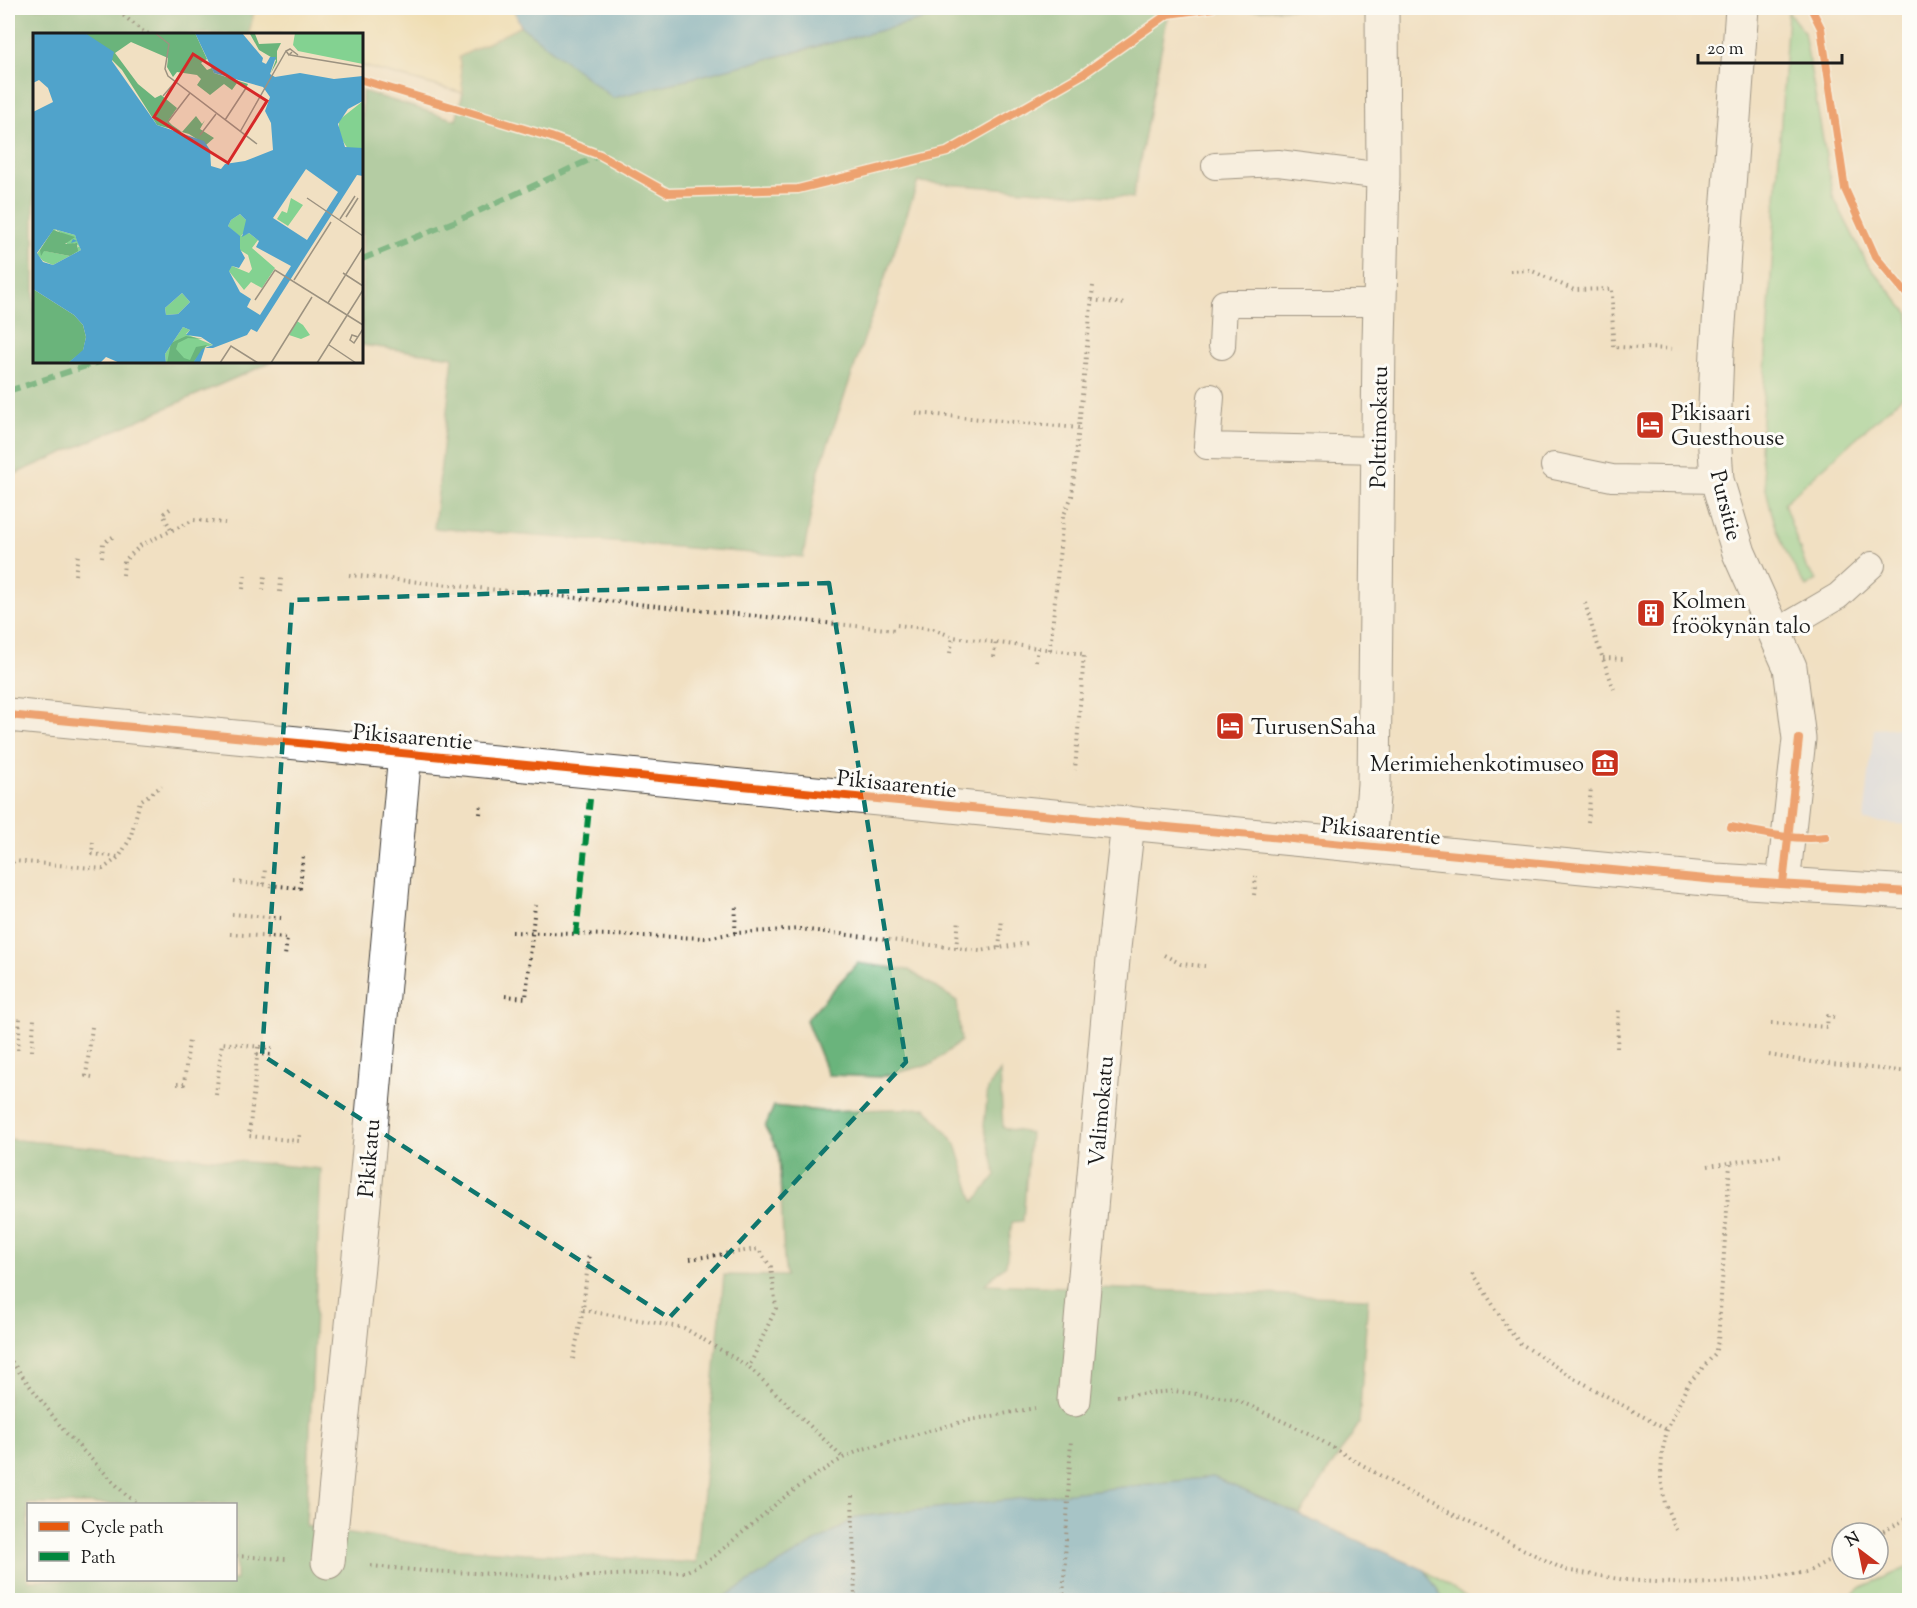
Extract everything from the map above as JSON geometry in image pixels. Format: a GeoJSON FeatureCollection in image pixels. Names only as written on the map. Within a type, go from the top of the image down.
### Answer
{"type":"FeatureCollection","features":[{"type":"Feature","properties":{"kind":"street","name":"Polttimokatu"},"geometry":{"type":"LineString","coordinates":[[1369,847],[1374,784],[1383,176],[1382,8]]}},
{"type":"Feature","properties":{"kind":"street","name":"Pursitie"},"geometry":{"type":"LineString","coordinates":[[1742,8],[1717,351],[1714,434],[1717,480],[1739,554],[1790,667],[1799,739],[1783,884]]}},
{"type":"Feature","properties":{"kind":"street","name":"Pikisaarentie"},"geometry":{"type":"LineString","coordinates":[[8,715],[1716,880],[1910,892]]}},
{"type":"Feature","properties":{"kind":"street","name":"Pikikatu"},"geometry":{"type":"LineString","coordinates":[[328,1562],[362,1226],[405,753]]}},
{"type":"Feature","properties":{"kind":"street","name":"Valimokatu"},"geometry":{"type":"LineString","coordinates":[[1074,1400],[1113,960],[1128,823]]}},
{"type":"Feature","properties":{"kind":"lane"},"geometry":{"type":"LineString","coordinates":[[1215,166],[1278,163],[1383,176]]}},
{"type":"Feature","properties":{"kind":"lane"},"geometry":{"type":"LineString","coordinates":[[1222,346],[1224,303],[1380,303]]}},
{"type":"Feature","properties":{"kind":"lane"},"geometry":{"type":"LineString","coordinates":[[1211,397],[1207,446],[1378,450]]}},
{"type":"Feature","properties":{"kind":"lane"},"geometry":{"type":"LineString","coordinates":[[1554,466],[1612,478],[1717,480]]}},
{"type":"Feature","properties":{"kind":"lane"},"geometry":{"type":"LineString","coordinates":[[1775,633],[1838,596],[1872,566]]}},
{"type":"Feature","properties":{"kind":"path"},"geometry":{"type":"LineString","coordinates":[[114,8],[145,33]]}},
{"type":"Feature","properties":{"kind":"path"},"geometry":{"type":"LineString","coordinates":[[363,80],[551,137],[600,155],[668,193],[798,189],[947,152],[1083,74],[1168,14],[1213,8]]}},
{"type":"Feature","properties":{"kind":"path"},"geometry":{"type":"LineString","coordinates":[[1811,8],[1821,28],[1845,189],[1875,256],[1910,298]]}},
{"type":"Feature","properties":{"kind":"path"},"geometry":{"type":"LineString","coordinates":[[1510,271],[1530,270],[1574,290],[1612,289],[1613,347],[1717,351]]}},
{"type":"Feature","properties":{"kind":"path"},"geometry":{"type":"LineString","coordinates":[[1050,650],[1063,517],[1072,496],[1093,286]]}},
{"type":"Feature","properties":{"kind":"path"},"geometry":{"type":"LineString","coordinates":[[1092,300],[1125,304]]}},
{"type":"Feature","properties":{"kind":"path"},"geometry":{"type":"LineString","coordinates":[[916,413],[1079,428]]}},
{"type":"Feature","properties":{"kind":"path"},"geometry":{"type":"LineString","coordinates":[[170,509],[163,514],[171,530]]}},
{"type":"Feature","properties":{"kind":"path"},"geometry":{"type":"LineString","coordinates":[[123,575],[124,561],[141,545],[194,519],[225,523]]}},
{"type":"Feature","properties":{"kind":"path"},"geometry":{"type":"LineString","coordinates":[[102,558],[103,543],[116,535]]}},
{"type":"Feature","properties":{"kind":"path"},"geometry":{"type":"LineString","coordinates":[[75,575],[78,555]]}},
{"type":"Feature","properties":{"kind":"path"},"geometry":{"type":"LineString","coordinates":[[243,589],[245,574]]}},
{"type":"Feature","properties":{"kind":"path"},"geometry":{"type":"LineString","coordinates":[[263,590],[265,576]]}},
{"type":"Feature","properties":{"kind":"path"},"geometry":{"type":"LineString","coordinates":[[349,576],[897,628],[933,628],[952,637],[1084,654],[1075,770]]}},
{"type":"Feature","properties":{"kind":"path"},"geometry":{"type":"LineString","coordinates":[[280,592],[281,578]]}},
{"type":"Feature","properties":{"kind":"path"},"geometry":{"type":"LineString","coordinates":[[1585,603],[1614,689]]}},
{"type":"Feature","properties":{"kind":"path"},"geometry":{"type":"LineString","coordinates":[[950,653],[952,637]]}},
{"type":"Feature","properties":{"kind":"path"},"geometry":{"type":"LineString","coordinates":[[994,657],[995,644]]}},
{"type":"Feature","properties":{"kind":"path"},"geometry":{"type":"LineString","coordinates":[[1036,661],[1038,648]]}},
{"type":"Feature","properties":{"kind":"path"},"geometry":{"type":"LineString","coordinates":[[1602,658],[1624,658]]}},
{"type":"Feature","properties":{"kind":"path"},"geometry":{"type":"LineString","coordinates":[[8,866],[14,861],[24,860],[103,869],[119,857],[130,839],[140,801],[162,786]]}},
{"type":"Feature","properties":{"kind":"path"},"geometry":{"type":"LineString","coordinates":[[1588,822],[1592,787]]}},
{"type":"Feature","properties":{"kind":"path"},"geometry":{"type":"LineString","coordinates":[[480,804],[480,814]]}},
{"type":"Feature","properties":{"kind":"path"},"geometry":{"type":"LineString","coordinates":[[93,842],[92,854],[119,857]]}},
{"type":"Feature","properties":{"kind":"path"},"geometry":{"type":"LineString","coordinates":[[234,882],[300,888],[303,854]]}},
{"type":"Feature","properties":{"kind":"path"},"geometry":{"type":"LineString","coordinates":[[264,884],[265,867]]}},
{"type":"Feature","properties":{"kind":"path"},"geometry":{"type":"LineString","coordinates":[[735,933],[736,903]]}},
{"type":"Feature","properties":{"kind":"path"},"geometry":{"type":"LineString","coordinates":[[505,996],[526,998],[535,905]]}},
{"type":"Feature","properties":{"kind":"path"},"geometry":{"type":"LineString","coordinates":[[232,914],[281,918]]}},
{"type":"Feature","properties":{"kind":"path"},"geometry":{"type":"LineString","coordinates":[[956,948],[959,919]]}},
{"type":"Feature","properties":{"kind":"path"},"geometry":{"type":"LineString","coordinates":[[999,948],[1002,919]]}},
{"type":"Feature","properties":{"kind":"path"},"geometry":{"type":"LineString","coordinates":[[512,932],[706,938],[735,933],[800,929],[980,951],[1029,944]]}},
{"type":"Feature","properties":{"kind":"path"},"geometry":{"type":"LineString","coordinates":[[230,934],[287,938],[285,956]]}},
{"type":"Feature","properties":{"kind":"path"},"geometry":{"type":"LineString","coordinates":[[1164,955],[1181,964],[1204,966]]}},
{"type":"Feature","properties":{"kind":"path"},"geometry":{"type":"LineString","coordinates":[[1617,1048],[1619,1008]]}},
{"type":"Feature","properties":{"kind":"path"},"geometry":{"type":"LineString","coordinates":[[1771,1023],[1827,1027],[1828,1016],[1834,1017]]}},
{"type":"Feature","properties":{"kind":"path"},"geometry":{"type":"LineString","coordinates":[[18,1050],[20,1017]]}},
{"type":"Feature","properties":{"kind":"path"},"geometry":{"type":"LineString","coordinates":[[32,1051],[34,1019]]}},
{"type":"Feature","properties":{"kind":"path"},"geometry":{"type":"LineString","coordinates":[[92,1027],[86,1076],[93,1077]]}},
{"type":"Feature","properties":{"kind":"path"},"geometry":{"type":"LineString","coordinates":[[177,1084],[184,1084],[189,1040]]}},
{"type":"Feature","properties":{"kind":"path"},"geometry":{"type":"LineString","coordinates":[[216,1095],[222,1043],[272,1048]]}},
{"type":"Feature","properties":{"kind":"path"},"geometry":{"type":"LineString","coordinates":[[258,1047],[249,1136],[299,1141],[300,1132]]}},
{"type":"Feature","properties":{"kind":"path"},"geometry":{"type":"LineString","coordinates":[[257,1054],[271,1055]]}},
{"type":"Feature","properties":{"kind":"path"},"geometry":{"type":"LineString","coordinates":[[1769,1055],[1812,1062],[1910,1072]]}},
{"type":"Feature","properties":{"kind":"path"},"geometry":{"type":"LineString","coordinates":[[1708,1166],[1782,1155]]}},
{"type":"Feature","properties":{"kind":"path"},"geometry":{"type":"LineString","coordinates":[[1676,1530],[1665,1504],[1661,1478],[1662,1453],[1667,1430],[1688,1384],[1715,1354],[1718,1341],[1730,1164]]}},
{"type":"Feature","properties":{"kind":"path"},"geometry":{"type":"LineString","coordinates":[[690,1259],[758,1249],[771,1267],[776,1308],[749,1367]]}},
{"type":"Feature","properties":{"kind":"path"},"geometry":{"type":"LineString","coordinates":[[573,1359],[583,1310],[589,1253]]}},
{"type":"Feature","properties":{"kind":"path"},"geometry":{"type":"LineString","coordinates":[[1473,1273],[1508,1329],[1520,1342],[1566,1374],[1667,1430]]}},
{"type":"Feature","properties":{"kind":"path"},"geometry":{"type":"LineString","coordinates":[[583,1310],[684,1328],[749,1367],[843,1458]]}},
{"type":"Feature","properties":{"kind":"path"},"geometry":{"type":"LineString","coordinates":[[8,1357],[65,1432],[127,1496],[138,1503]]}},
{"type":"Feature","properties":{"kind":"path"},"geometry":{"type":"LineString","coordinates":[[237,1556],[425,1571],[567,1577],[685,1572],[711,1559],[782,1499],[843,1458],[863,1449],[965,1421],[1074,1400],[1174,1391],[1234,1399],[1310,1434],[1408,1492],[1566,1570],[1626,1580],[1688,1584],[1735,1582],[1807,1572],[1830,1560]]}},
{"type":"Feature","properties":{"kind":"path"},"geometry":{"type":"LineString","coordinates":[[1063,1600],[1069,1474]]}},
{"type":"Feature","properties":{"kind":"path"},"geometry":{"type":"LineString","coordinates":[[852,1496],[855,1600]]}},
{"type":"Feature","properties":{"kind":"path"},"geometry":{"type":"LineString","coordinates":[[1890,1528],[1910,1517]]}},
{"type":"Feature","properties":{"kind":"highlighted area"},"geometry":{"type":"Polygon","coordinates":[[[829,583],[906,1062],[669,1318],[262,1055],[292,600],[829,583]]]}},
{"type":"Feature","properties":{"kind":"shaded area"},"geometry":{"type":"Polygon","coordinates":[[[1909,727],[1909,825],[1864,821],[1874,729],[1909,727]]]}},
{"type":"Feature","properties":{"kind":"green space"},"geometry":{"type":"Polygon","coordinates":[[[8,8],[255,8],[249,33],[33,33],[33,363],[270,363],[8,477],[8,8]]]}},
{"type":"Feature","properties":{"kind":"green space"},"geometry":{"type":"Polygon","coordinates":[[[969,8],[1307,8],[1168,14],[1133,198],[918,182],[819,470],[803,557],[434,528],[453,357],[363,345],[363,91],[456,120],[463,93],[459,57],[521,26],[613,98],[969,8]]]}},
{"type":"Feature","properties":{"kind":"green space"},"geometry":{"type":"Polygon","coordinates":[[[1788,12],[1804,32],[1833,196],[1867,263],[1909,314],[1909,390],[1784,503],[1806,567],[1817,580],[1806,587],[1787,554],[1774,521],[1760,449],[1788,12]]]}},
{"type":"Feature","properties":{"kind":"green space"},"geometry":{"type":"Polygon","coordinates":[[[857,963],[909,970],[957,1001],[961,1041],[932,1064],[880,1077],[828,1075],[806,1020],[857,963]]]}},
{"type":"Feature","properties":{"kind":"green space"},"geometry":{"type":"Polygon","coordinates":[[[1000,1071],[1003,1128],[1030,1133],[1023,1221],[1012,1222],[1006,1265],[985,1284],[1368,1298],[1359,1424],[1300,1515],[1213,1477],[857,1517],[719,1600],[8,1600],[8,1139],[321,1169],[306,1526],[446,1548],[696,1563],[724,1275],[786,1276],[779,1153],[765,1127],[774,1106],[822,1111],[926,1108],[956,1144],[974,1202],[996,1175],[984,1126],[988,1088],[1000,1071]]]}},
{"type":"Feature","properties":{"kind":"green space"},"geometry":{"type":"Polygon","coordinates":[[[1909,1567],[1909,1600],[1846,1600],[1862,1587],[1876,1581],[1890,1581],[1890,1575],[1909,1567]]]}},
{"type":"Feature","properties":{"kind":"green space"},"geometry":{"type":"Polygon","coordinates":[[[1425,1570],[1470,1600],[1444,1600],[1425,1570]]]}},
{"type":"Feature","properties":{"kind":"sand"},"geometry":{"type":"Polygon","coordinates":[[[255,8],[513,8],[521,26],[459,57],[463,93],[363,66],[363,33],[249,33],[255,8]]]}},
{"type":"Feature","properties":{"kind":"water"},"geometry":{"type":"Polygon","coordinates":[[[513,8],[969,8],[613,98],[521,26],[513,8]]]}},
{"type":"Feature","properties":{"kind":"water"},"geometry":{"type":"Polygon","coordinates":[[[1213,1477],[1425,1570],[1444,1600],[719,1600],[857,1517],[1213,1477]]]}},
{"type":"Feature","properties":{"kind":"marked path"},"geometry":{"type":"LineString","coordinates":[[363,259],[468,216],[600,155]]}},
{"type":"Feature","properties":{"kind":"marked path"},"geometry":{"type":"LineString","coordinates":[[8,391],[96,363]]}},
{"type":"Feature","properties":{"kind":"marked path"},"geometry":{"type":"LineString","coordinates":[[576,935],[590,799]]}},
{"type":"Feature","properties":{"kind":"cycle path"},"geometry":{"type":"LineString","coordinates":[[363,80],[551,137],[600,155],[668,193],[798,189],[947,152],[1083,74],[1168,14],[1213,8]]}},
{"type":"Feature","properties":{"kind":"cycle path"},"geometry":{"type":"LineString","coordinates":[[1811,8],[1821,28],[1845,189],[1875,256],[1910,298]]}},
{"type":"Feature","properties":{"kind":"cycle path"},"geometry":{"type":"LineString","coordinates":[[8,715],[1716,880],[1910,892]]}},
{"type":"Feature","properties":{"kind":"cycle path"},"geometry":{"type":"LineString","coordinates":[[1783,884],[1799,739]]}},
{"type":"Feature","properties":{"kind":"cycle path"},"geometry":{"type":"LineString","coordinates":[[1731,827],[1790,837],[1826,837]]}},
{"type":"Feature","properties":{"kind":"place","name":"Pikisaari Guesthouse"},"geometry":{"type":"Point","coordinates":[1650,425]}},
{"type":"Feature","properties":{"kind":"place","name":"Kolmen fröökynän talo"},"geometry":{"type":"Point","coordinates":[1651,613]}},
{"type":"Feature","properties":{"kind":"place","name":"TurusenSaha"},"geometry":{"type":"Point","coordinates":[1230,726]}},
{"type":"Feature","properties":{"kind":"place","name":"Merimiehenkotimuseo"},"geometry":{"type":"Point","coordinates":[1605,763]}}]}
